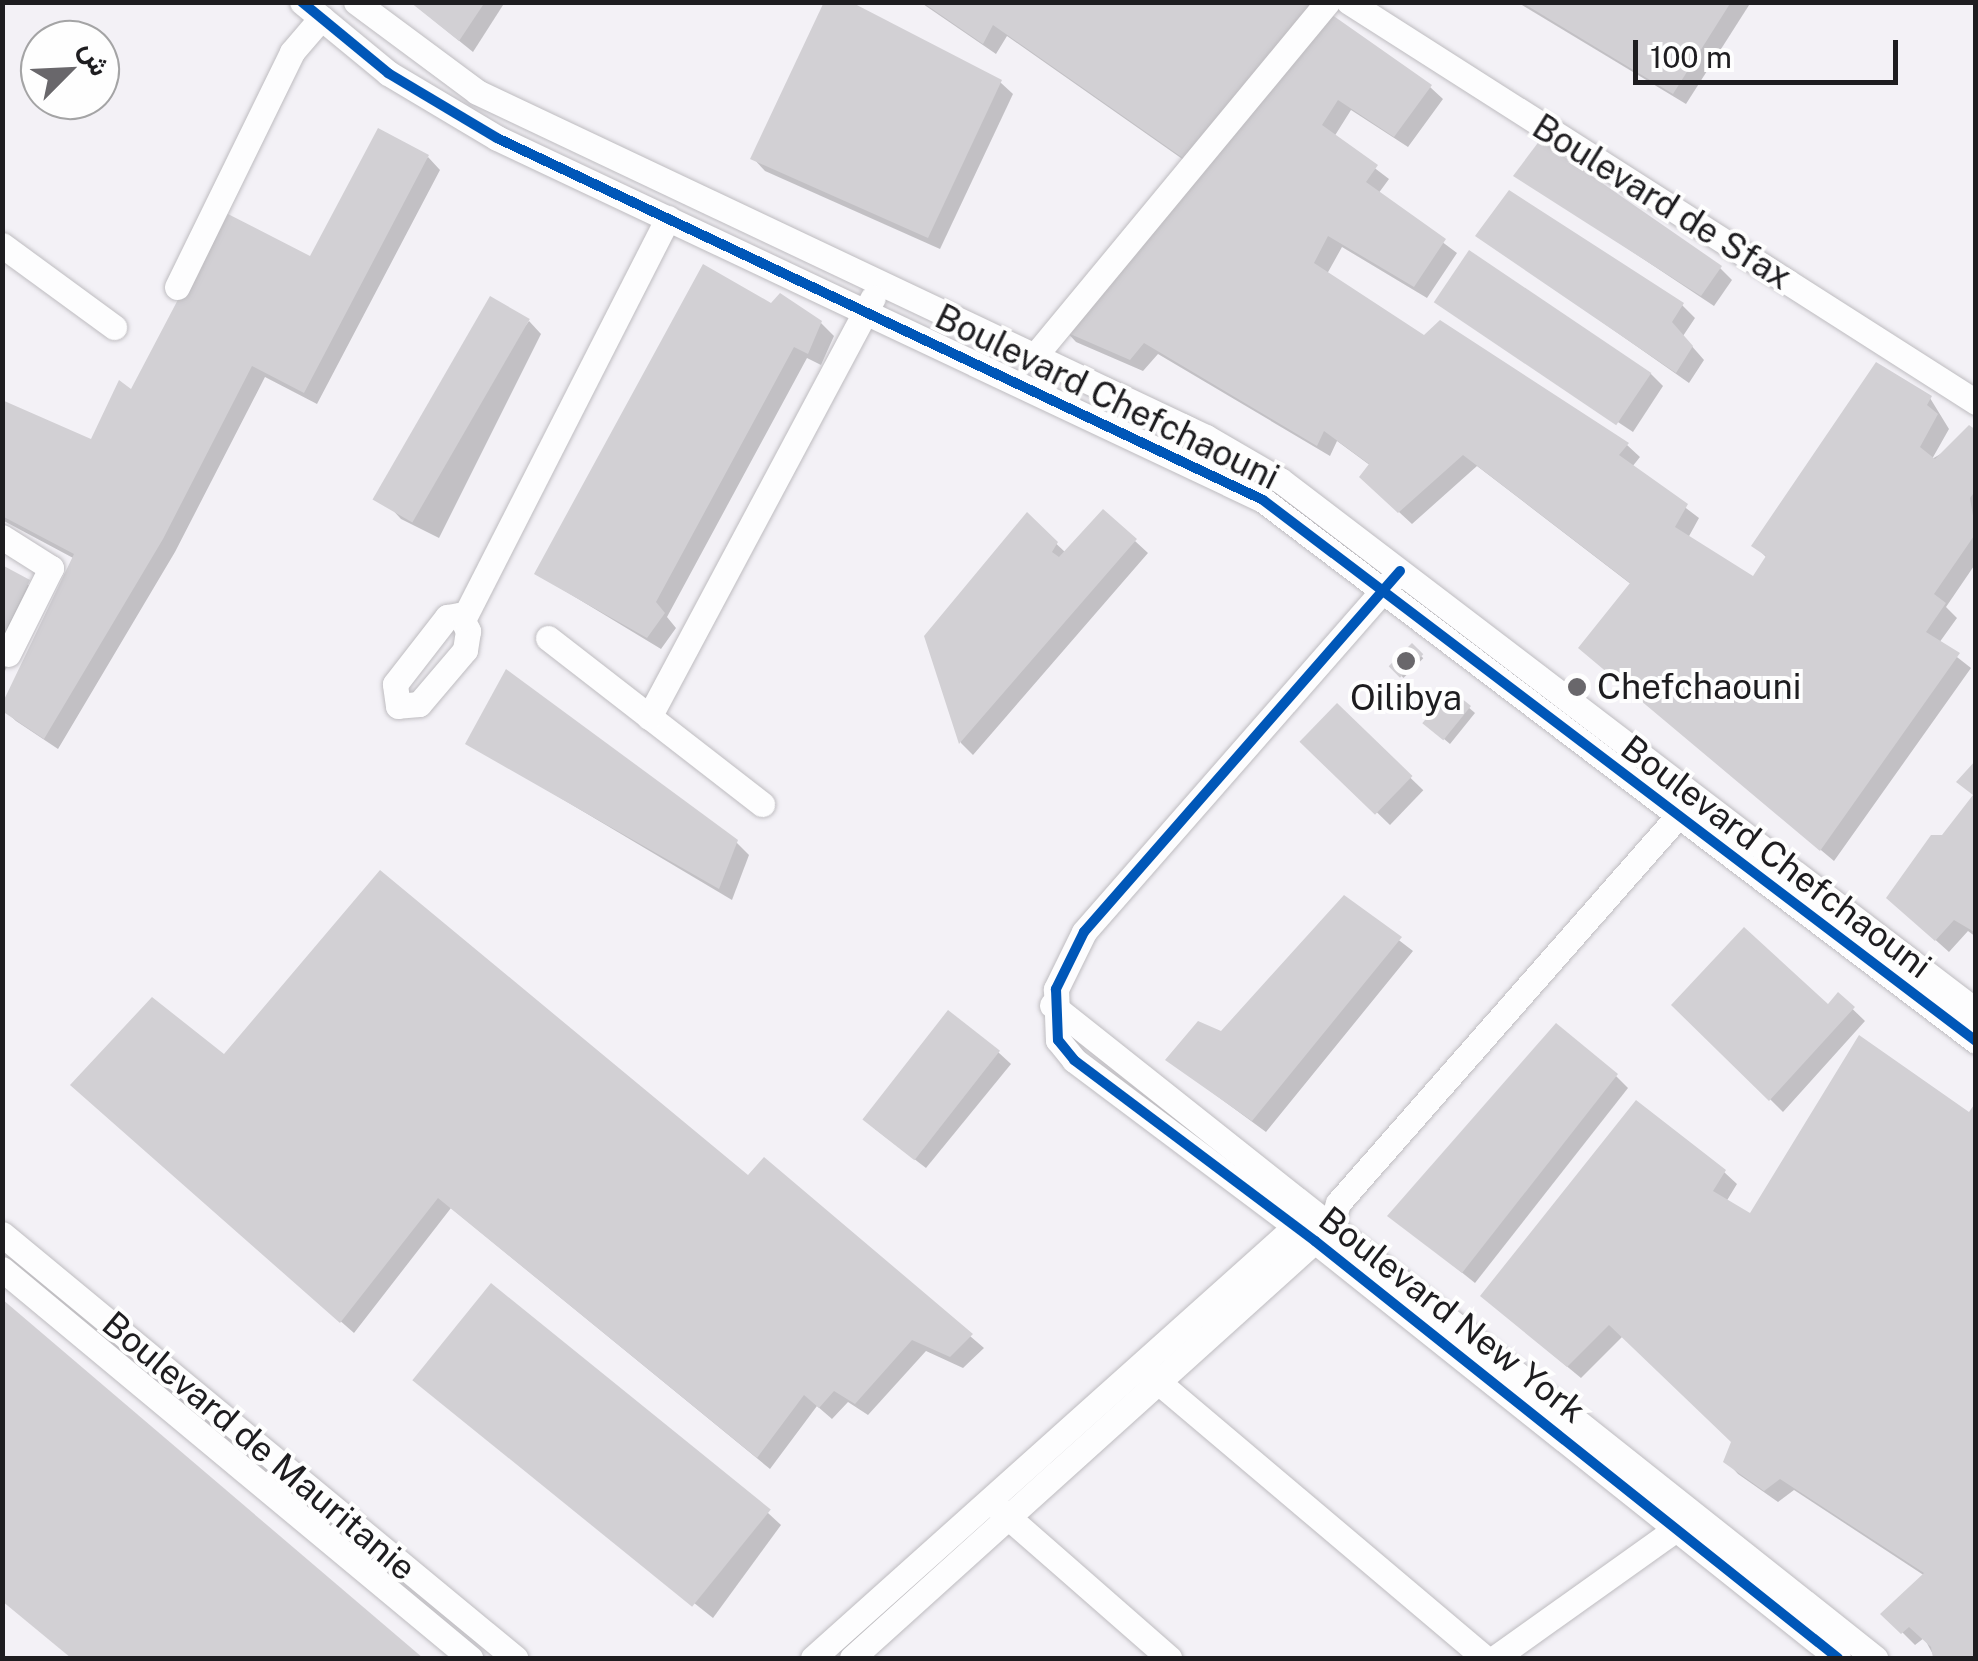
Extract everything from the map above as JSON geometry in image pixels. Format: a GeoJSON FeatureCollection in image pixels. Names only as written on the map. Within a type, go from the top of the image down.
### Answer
{"type":"FeatureCollection","features":[{"type":"Feature","properties":{"kind":"street","name":"Boulevard Chefchaouni"},"geometry":{"type":"LineString","coordinates":[[356,2],[477,92],[1206,437],[1280,480],[1976,1010]]}},
{"type":"Feature","properties":{"kind":"street"},"geometry":{"type":"LineString","coordinates":[[1034,358],[1327,2]]}},
{"type":"Feature","properties":{"kind":"street","name":"Boulevard de Sfax"},"geometry":{"type":"LineString","coordinates":[[1349,2],[1976,402]]}},
{"type":"Feature","properties":{"kind":"street","name":"Boulevard Chefchaouni"},"geometry":{"type":"LineString","coordinates":[[312,10],[443,110],[1263,500],[1976,1041]]}},
{"type":"Feature","properties":{"kind":"street"},"geometry":{"type":"LineString","coordinates":[[177,287],[312,10]]}},
{"type":"Feature","properties":{"kind":"street"},"geometry":{"type":"LineString","coordinates":[[464,618],[668,218]]}},
{"type":"Feature","properties":{"kind":"street"},"geometry":{"type":"LineString","coordinates":[[2,245],[114,326]]}},
{"type":"Feature","properties":{"kind":"street"},"geometry":{"type":"LineString","coordinates":[[649,717],[879,285]]}},
{"type":"Feature","properties":{"kind":"street"},"geometry":{"type":"LineString","coordinates":[[2,538],[51,568],[8,654]]}},
{"type":"Feature","properties":{"kind":"street"},"geometry":{"type":"LineString","coordinates":[[1381,593],[1400,570]]}},
{"type":"Feature","properties":{"kind":"street","name":"Boulevard New York"},"geometry":{"type":"LineString","coordinates":[[1381,593],[1084,932],[1062,971],[1052,1006],[1686,1522],[1838,1658]]}},
{"type":"Feature","properties":{"kind":"street"},"geometry":{"type":"LineString","coordinates":[[548,638],[762,804]]}},
{"type":"Feature","properties":{"kind":"street"},"geometry":{"type":"LineString","coordinates":[[827,1654],[1001,1511],[1318,1221],[1678,816]]}},
{"type":"Feature","properties":{"kind":"street","name":"Boulevard de Mauritanie"},"geometry":{"type":"LineString","coordinates":[[2,1234],[515,1658]]}},
{"type":"Feature","properties":{"kind":"street","name":"Boulevard de Mauritanie"},"geometry":{"type":"LineString","coordinates":[[2,1269],[470,1658]]}},
{"type":"Feature","properties":{"kind":"street"},"geometry":{"type":"LineString","coordinates":[[1151,1376],[1485,1658]]}},
{"type":"Feature","properties":{"kind":"street"},"geometry":{"type":"LineString","coordinates":[[852,1658],[1001,1511]]}},
{"type":"Feature","properties":{"kind":"street"},"geometry":{"type":"LineString","coordinates":[[1001,1511],[1169,1658]]}},
{"type":"Feature","properties":{"kind":"street"},"geometry":{"type":"LineString","coordinates":[[1495,1658],[1686,1522]]}},
{"type":"Feature","properties":{"kind":"street","name":"Boulevard New York"},"geometry":{"type":"LineString","coordinates":[[1686,1522],[1875,1658]]}},
{"type":"Feature","properties":{"kind":"building"},"geometry":{"type":"Polygon","coordinates":[[[410,2],[485,2],[459,41],[410,2]]]}},
{"type":"Feature","properties":{"kind":"building"},"geometry":{"type":"Polygon","coordinates":[[[824,2],[851,2],[1002,80],[928,238],[750,159],[824,2]]]}},
{"type":"Feature","properties":{"kind":"building"},"geometry":{"type":"Polygon","coordinates":[[[922,2],[1306,2],[1317,9],[1190,163],[993,25],[983,44],[922,2]]]}},
{"type":"Feature","properties":{"kind":"building"},"geometry":{"type":"Polygon","coordinates":[[[1521,2],[1731,2],[1673,94],[1521,2]]]}},
{"type":"Feature","properties":{"kind":"building"},"geometry":{"type":"Polygon","coordinates":[[[1328,12],[1432,85],[1394,137],[1338,100],[1322,125],[1378,165],[1366,182],[1446,239],[1414,287],[1328,236],[1314,263],[1424,335],[1440,320],[1629,443],[1619,455],[1688,504],[1675,527],[1753,576],[1766,556],[1751,546],[1876,362],[1932,396],[1927,405],[1938,414],[1920,447],[1935,459],[1969,425],[1976,430],[1976,490],[1970,498],[1976,533],[1934,594],[1946,603],[1926,632],[1960,653],[1820,851],[1578,648],[1630,583],[1463,455],[1398,513],[1359,477],[1369,464],[1324,431],[1317,446],[1144,343],[1130,360],[1061,330],[1328,12]]]}},
{"type":"Feature","properties":{"kind":"building"},"geometry":{"type":"Polygon","coordinates":[[[378,128],[429,155],[304,393],[252,366],[163,539],[44,739],[2,711],[2,704],[74,554],[2,516],[2,400],[91,439],[119,380],[131,389],[224,212],[310,256],[378,128]]]}},
{"type":"Feature","properties":{"kind":"building"},"geometry":{"type":"Polygon","coordinates":[[[1540,140],[1722,266],[1701,296],[1513,176],[1540,140]]]}},
{"type":"Feature","properties":{"kind":"building"},"geometry":{"type":"Polygon","coordinates":[[[1509,190],[1684,303],[1672,322],[1693,346],[1676,373],[1475,236],[1509,190]]]}},
{"type":"Feature","properties":{"kind":"building"},"geometry":{"type":"Polygon","coordinates":[[[1469,250],[1651,373],[1616,425],[1434,302],[1469,250]]]}},
{"type":"Feature","properties":{"kind":"building"},"geometry":{"type":"Polygon","coordinates":[[[703,264],[771,303],[780,293],[822,321],[808,354],[794,347],[656,602],[665,613],[647,638],[534,574],[703,264]]]}},
{"type":"Feature","properties":{"kind":"building"},"geometry":{"type":"Polygon","coordinates":[[[490,296],[530,319],[412,523],[372,500],[490,296]]]}},
{"type":"Feature","properties":{"kind":"building"},"geometry":{"type":"Polygon","coordinates":[[[1103,509],[1137,539],[959,744],[924,636],[1027,512],[1058,542],[1052,552],[1059,557],[1103,509]]]}},
{"type":"Feature","properties":{"kind":"building"},"geometry":{"type":"Polygon","coordinates":[[[2,565],[30,580],[2,638],[2,565]]]}},
{"type":"Feature","properties":{"kind":"building","name":"Oilibya"},"geometry":{"type":"Polygon","coordinates":[[[1412,643],[1423,654],[1400,678],[1389,666],[1412,643]]]}},
{"type":"Feature","properties":{"kind":"building"},"geometry":{"type":"Polygon","coordinates":[[[506,669],[738,840],[719,889],[465,744],[506,669]]]}},
{"type":"Feature","properties":{"kind":"building"},"geometry":{"type":"Polygon","coordinates":[[[1450,689],[1471,706],[1443,740],[1422,723],[1450,689]]]}},
{"type":"Feature","properties":{"kind":"building"},"geometry":{"type":"Polygon","coordinates":[[[1337,703],[1413,776],[1375,815],[1299,742],[1337,703]]]}},
{"type":"Feature","properties":{"kind":"building"},"geometry":{"type":"Polygon","coordinates":[[[1976,760],[1976,933],[1954,920],[1935,941],[1886,898],[1931,835],[1942,835],[1973,795],[1956,782],[1976,760]]]}},
{"type":"Feature","properties":{"kind":"building"},"geometry":{"type":"Polygon","coordinates":[[[380,870],[748,1175],[764,1157],[973,1334],[950,1357],[912,1340],[855,1404],[834,1391],[819,1408],[804,1395],[757,1458],[438,1198],[340,1323],[70,1085],[152,997],[224,1054],[380,870]]]}},
{"type":"Feature","properties":{"kind":"building"},"geometry":{"type":"Polygon","coordinates":[[[1344,895],[1402,937],[1252,1121],[1165,1060],[1198,1021],[1221,1031],[1344,895]]]}},
{"type":"Feature","properties":{"kind":"building"},"geometry":{"type":"Polygon","coordinates":[[[1744,927],[1828,1004],[1838,992],[1855,1007],[1769,1101],[1671,1005],[1744,927]]]}},
{"type":"Feature","properties":{"kind":"building"},"geometry":{"type":"Polygon","coordinates":[[[948,1010],[1000,1051],[914,1160],[862,1120],[948,1010]]]}},
{"type":"Feature","properties":{"kind":"building"},"geometry":{"type":"Polygon","coordinates":[[[1556,1023],[1618,1074],[1462,1273],[1387,1216],[1556,1023]]]}},
{"type":"Feature","properties":{"kind":"building"},"geometry":{"type":"Polygon","coordinates":[[[1859,1035],[1969,1112],[1976,1102],[1973,1658],[1933,1658],[1931,1647],[1909,1627],[1901,1634],[1880,1614],[1924,1573],[1780,1479],[1764,1491],[1723,1462],[1731,1442],[1609,1325],[1567,1367],[1480,1296],[1636,1100],[1726,1170],[1713,1191],[1750,1213],[1859,1035]]]}},
{"type":"Feature","properties":{"kind":"building"},"geometry":{"type":"Polygon","coordinates":[[[491,1283],[771,1510],[692,1607],[412,1380],[491,1283]]]}},
{"type":"Feature","properties":{"kind":"building"},"geometry":{"type":"Polygon","coordinates":[[[2,1299],[423,1658],[71,1658],[2,1601],[2,1299]]]}},
{"type":"Feature","properties":{"kind":"cycle path"},"geometry":{"type":"LineString","coordinates":[[302,2],[388,73],[497,138],[1263,500],[1976,1041]]}},
{"type":"Feature","properties":{"kind":"cycle path"},"geometry":{"type":"LineString","coordinates":[[1400,571],[1084,932],[1056,989],[1058,1040],[1074,1060],[1315,1241],[1838,1658]]}},
{"type":"Feature","properties":{"kind":"place","name":"Oilibya"},"geometry":{"type":"Point","coordinates":[1406,661]}},
{"type":"Feature","properties":{"kind":"place","name":"Chefchaouni"},"geometry":{"type":"Point","coordinates":[1577,687]}}]}
